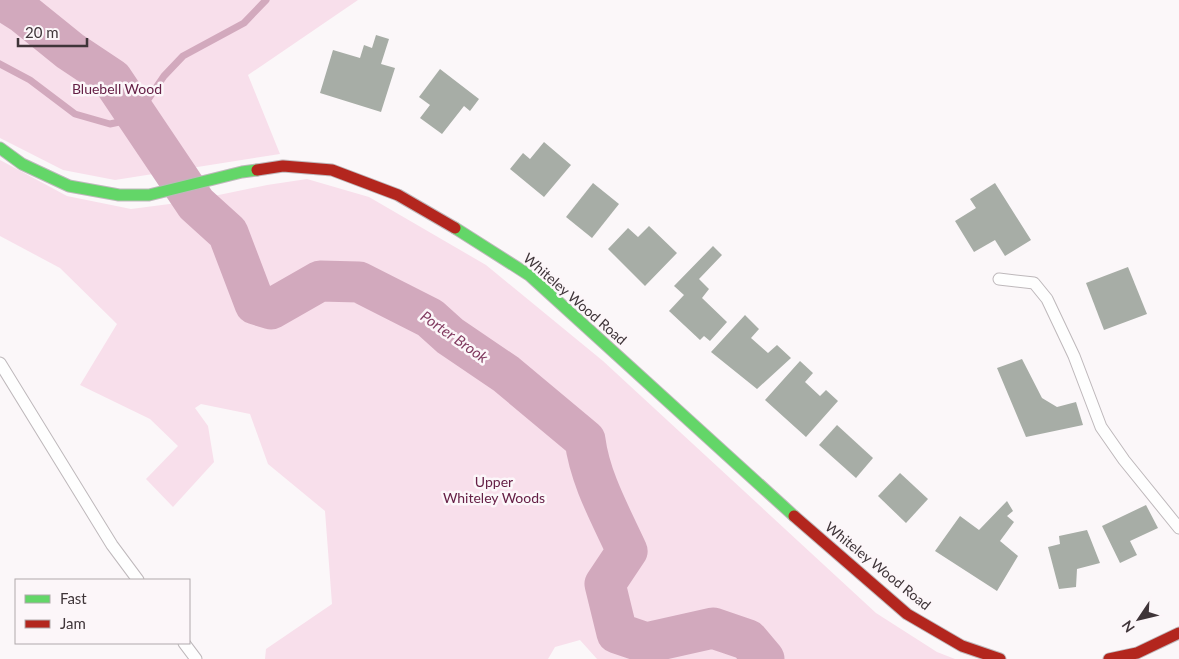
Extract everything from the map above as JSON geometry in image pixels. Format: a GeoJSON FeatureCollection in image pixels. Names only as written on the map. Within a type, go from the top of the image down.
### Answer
{"type":"FeatureCollection","features":[{"type":"Feature","properties":{"kind":"street","name":"Whiteley Wood Road"},"geometry":{"type":"LineString","coordinates":[[0,148],[22,164],[69,186],[119,195],[148,195],[242,172],[283,166],[332,170],[398,195],[464,232],[529,275],[808,528],[907,614],[962,646],[1000,659]]}},
{"type":"Feature","properties":{"kind":"street"},"geometry":{"type":"LineString","coordinates":[[1109,659],[1138,656],[1176,634]]}},
{"type":"Feature","properties":{"kind":"lane"},"geometry":{"type":"LineString","coordinates":[[999,279],[1034,283],[1047,300],[1074,356],[1100,427],[1179,528]]}},
{"type":"Feature","properties":{"kind":"lane"},"geometry":{"type":"LineString","coordinates":[[0,363],[112,545],[137,579]]}},
{"type":"Feature","properties":{"kind":"lane"},"geometry":{"type":"LineString","coordinates":[[1176,634],[1179,647]]}},
{"type":"Feature","properties":{"kind":"lane"},"geometry":{"type":"LineString","coordinates":[[185,644],[196,659]]}},
{"type":"Feature","properties":{"kind":"green space","name":"Bluebell Wood"},"geometry":{"type":"Polygon","coordinates":[[[0,0],[358,0],[248,75],[280,154],[115,180],[63,170],[0,138],[0,0]]]}},
{"type":"Feature","properties":{"kind":"green space","name":"Upper Whiteley Woods"},"geometry":{"type":"Polygon","coordinates":[[[0,160],[67,196],[131,209],[185,202],[267,185],[307,179],[369,197],[486,265],[603,361],[876,613],[937,652],[955,659],[597,659],[580,640],[555,647],[548,659],[265,659],[266,649],[332,604],[325,511],[268,464],[250,414],[201,404],[195,408],[208,426],[214,462],[173,507],[146,479],[178,446],[150,419],[80,385],[117,324],[60,268],[0,236],[0,160]]]}},
{"type":"Feature","properties":{"kind":"building"},"geometry":{"type":"Polygon","coordinates":[[[376,35],[389,39],[381,64],[395,68],[381,112],[320,93],[333,50],[360,58],[364,45],[372,48],[376,35]]]}},
{"type":"Feature","properties":{"kind":"building"},"geometry":{"type":"Polygon","coordinates":[[[440,69],[479,99],[470,111],[464,106],[442,134],[420,118],[430,105],[419,97],[440,69]]]}},
{"type":"Feature","properties":{"kind":"building"},"geometry":{"type":"Polygon","coordinates":[[[544,142],[571,165],[544,197],[510,169],[523,153],[530,159],[544,142]]]}},
{"type":"Feature","properties":{"kind":"building"},"geometry":{"type":"Polygon","coordinates":[[[593,183],[619,204],[592,238],[566,217],[593,183]]]}},
{"type":"Feature","properties":{"kind":"building"},"geometry":{"type":"Polygon","coordinates":[[[995,183],[1031,240],[1005,256],[995,240],[974,252],[955,221],[976,208],[970,199],[995,183]]]}},
{"type":"Feature","properties":{"kind":"building"},"geometry":{"type":"Polygon","coordinates":[[[649,226],[677,253],[645,286],[608,249],[628,228],[638,237],[649,226]]]}},
{"type":"Feature","properties":{"kind":"building"},"geometry":{"type":"Polygon","coordinates":[[[713,246],[722,255],[699,279],[709,289],[702,298],[727,322],[710,341],[704,336],[700,340],[669,311],[684,295],[674,286],[713,246]]]}},
{"type":"Feature","properties":{"kind":"building"},"geometry":{"type":"Polygon","coordinates":[[[1128,267],[1147,314],[1104,330],[1086,283],[1128,267]]]}},
{"type":"Feature","properties":{"kind":"building"},"geometry":{"type":"Polygon","coordinates":[[[745,315],[759,329],[751,338],[768,353],[777,345],[791,358],[757,389],[711,352],[745,315]]]}},
{"type":"Feature","properties":{"kind":"building"},"geometry":{"type":"Polygon","coordinates":[[[1022,359],[1042,398],[1057,407],[1076,402],[1083,425],[1026,437],[997,368],[1022,359]]]}},
{"type":"Feature","properties":{"kind":"building"},"geometry":{"type":"Polygon","coordinates":[[[800,361],[813,373],[805,382],[820,396],[826,390],[838,401],[806,437],[765,400],[800,361]]]}},
{"type":"Feature","properties":{"kind":"building"},"geometry":{"type":"Polygon","coordinates":[[[837,425],[873,458],[856,478],[819,445],[837,425]]]}},
{"type":"Feature","properties":{"kind":"building"},"geometry":{"type":"Polygon","coordinates":[[[900,473],[928,499],[906,523],[878,496],[900,473]]]}},
{"type":"Feature","properties":{"kind":"building"},"geometry":{"type":"Polygon","coordinates":[[[1007,501],[1013,511],[1007,516],[1014,522],[1000,541],[1018,556],[997,591],[935,551],[960,516],[979,530],[1007,501]]]}},
{"type":"Feature","properties":{"kind":"building"},"geometry":{"type":"Polygon","coordinates":[[[1146,505],[1158,528],[1130,541],[1137,555],[1120,563],[1102,526],[1146,505]]]}},
{"type":"Feature","properties":{"kind":"building"},"geometry":{"type":"Polygon","coordinates":[[[1087,530],[1100,563],[1077,569],[1076,587],[1059,589],[1048,547],[1060,544],[1059,536],[1087,530]]]}},
{"type":"Feature","properties":{"kind":"waterway","name":"Porter Brook"},"geometry":{"type":"LineString","coordinates":[[2,0],[23,13],[70,51],[112,79],[196,204],[228,233],[255,304],[271,309],[320,281],[359,282],[430,318],[450,336],[506,374],[585,440],[596,483],[627,551],[605,584],[617,633],[646,643],[713,628],[748,640],[764,659]]}},
{"type":"Feature","properties":{"kind":"waterway"},"geometry":{"type":"LineString","coordinates":[[134,113],[149,98],[164,76],[183,56],[244,23],[266,0]]}},
{"type":"Feature","properties":{"kind":"waterway"},"geometry":{"type":"LineString","coordinates":[[0,64],[30,80],[75,114],[110,124],[138,118]]}},
{"type":"Feature","properties":{"kind":"traffic: fast"},"geometry":{"type":"LineString","coordinates":[[0,148],[22,164],[69,186],[119,195],[149,195],[257,170]]}},
{"type":"Feature","properties":{"kind":"traffic: fast"},"geometry":{"type":"LineString","coordinates":[[455,228],[529,275],[794,516]]}},
{"type":"Feature","properties":{"kind":"traffic: jam"},"geometry":{"type":"LineString","coordinates":[[257,170],[283,166],[332,170],[398,195],[455,228]]}},
{"type":"Feature","properties":{"kind":"traffic: jam"},"geometry":{"type":"LineString","coordinates":[[794,516],[907,614],[962,646],[1000,659]]}},
{"type":"Feature","properties":{"kind":"traffic: jam"},"geometry":{"type":"LineString","coordinates":[[1109,659],[1137,653],[1179,633]]}}]}
